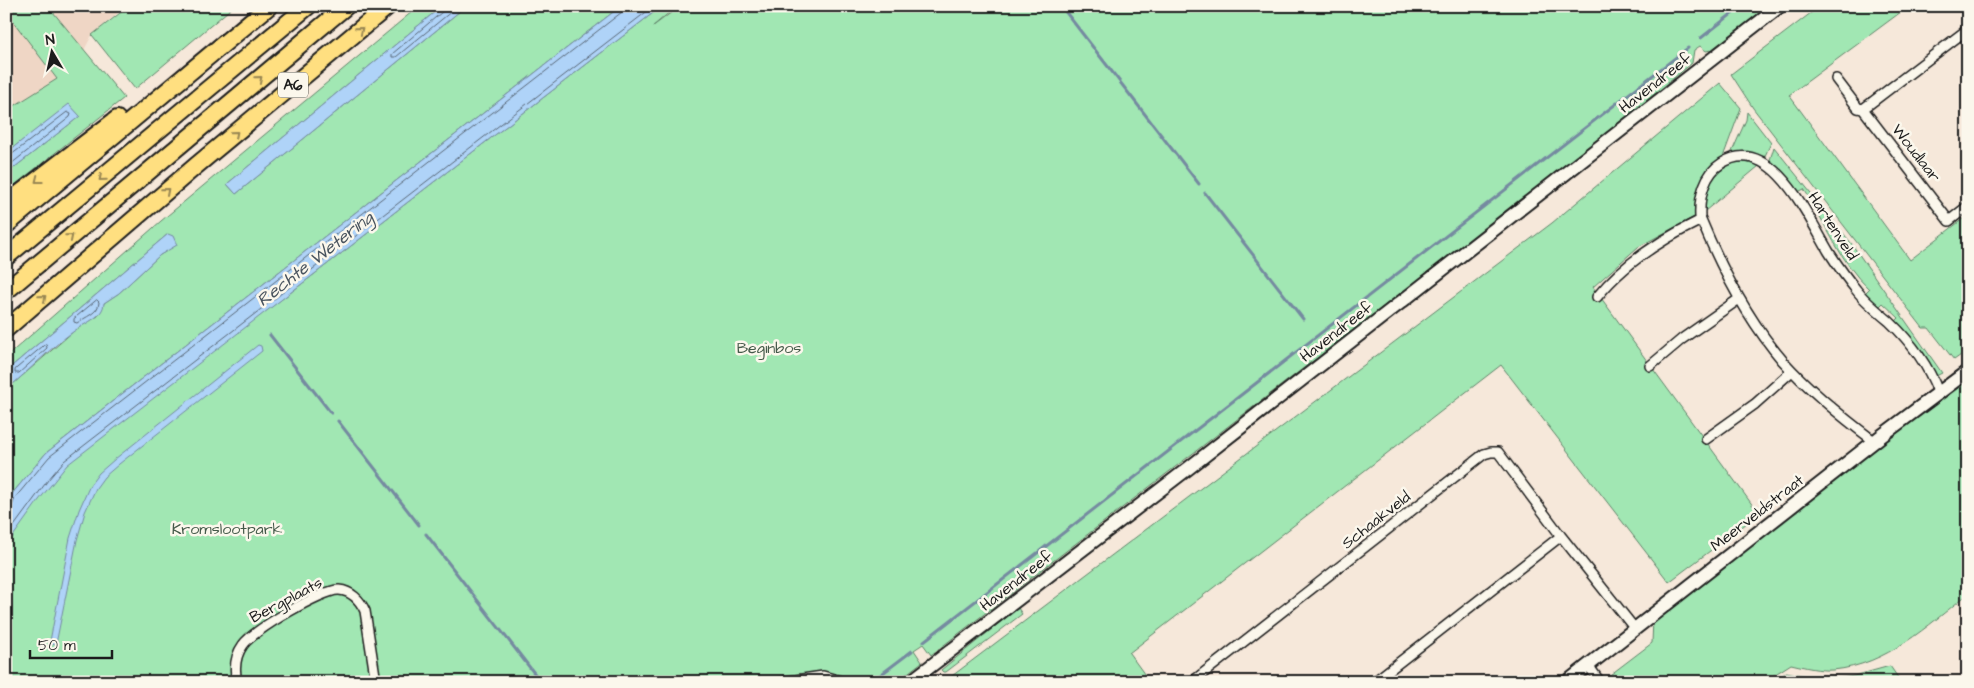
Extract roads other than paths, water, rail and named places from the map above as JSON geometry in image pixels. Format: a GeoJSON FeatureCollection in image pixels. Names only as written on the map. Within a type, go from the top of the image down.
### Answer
{"type":"FeatureCollection","features":[{"type":"Feature","properties":{"kind":"highway"},"geometry":{"type":"LineString","coordinates":[[6,224],[149,100],[158,88],[196,68],[269,6]]}},
{"type":"Feature","properties":{"kind":"highway"},"geometry":{"type":"LineString","coordinates":[[6,258],[308,6]]}},
{"type":"Feature","properties":{"kind":"highway","name":"A6"},"geometry":{"type":"LineString","coordinates":[[6,291],[346,6]]}},
{"type":"Feature","properties":{"kind":"highway","name":"A6"},"geometry":{"type":"LineString","coordinates":[[6,330],[184,176],[388,6]]}},
{"type":"Feature","properties":{"kind":"highway"},"geometry":{"type":"LineString","coordinates":[[6,204],[135,112]]}},
{"type":"Feature","properties":{"kind":"street","name":"Havendreef"},"geometry":{"type":"LineString","coordinates":[[910,682],[1182,473],[1780,6]]}},
{"type":"Feature","properties":{"kind":"street"},"geometry":{"type":"LineString","coordinates":[[1863,110],[1968,29]]}},
{"type":"Feature","properties":{"kind":"street","name":"Woudlaar"},"geometry":{"type":"LineString","coordinates":[[1836,79],[1858,108],[1863,110],[1949,221],[1968,206]]}},
{"type":"Feature","properties":{"kind":"street","name":"Hartenveld"},"geometry":{"type":"LineString","coordinates":[[1874,441],[1842,417],[1792,371],[1762,333],[1739,299],[1701,220],[1699,210],[1708,177],[1722,162],[1744,157],[1757,159],[1768,166],[1801,202],[1829,252],[1859,293],[1912,345],[1924,362],[1938,392]]}},
{"type":"Feature","properties":{"kind":"street"},"geometry":{"type":"LineString","coordinates":[[1597,297],[1623,269],[1664,239],[1701,220]]}},
{"type":"Feature","properties":{"kind":"street"},"geometry":{"type":"LineString","coordinates":[[1650,366],[1682,338],[1739,299]]}},
{"type":"Feature","properties":{"kind":"street"},"geometry":{"type":"LineString","coordinates":[[1706,439],[1755,404],[1792,371]]}},
{"type":"Feature","properties":{"kind":"street","name":"Meerveldstraat"},"geometry":{"type":"LineString","coordinates":[[1567,682],[1874,441],[1968,371]]}},
{"type":"Feature","properties":{"kind":"street","name":"Schaakveld"},"geometry":{"type":"LineString","coordinates":[[1192,682],[1484,454],[1491,452],[1498,452],[1561,536],[1636,629]]}},
{"type":"Feature","properties":{"kind":"street"},"geometry":{"type":"LineString","coordinates":[[1374,682],[1561,536]]}},
{"type":"Feature","properties":{"kind":"street","name":"Bergplaats"},"geometry":{"type":"LineString","coordinates":[[238,682],[235,672],[237,657],[247,639],[262,628],[322,594],[337,590],[354,595],[365,610],[376,682]]}},
{"type":"Feature","properties":{"kind":"street"},"geometry":{"type":"LineString","coordinates":[[1588,666],[1600,682]]}},
{"type":"Feature","properties":{"kind":"street"},"geometry":{"type":"LineString","coordinates":[[782,682],[823,676],[844,682]]}},
{"type":"Feature","properties":{"kind":"water"},"geometry":{"type":"Polygon","coordinates":[[[442,6],[466,6],[236,194],[227,184],[442,6]]]}},
{"type":"Feature","properties":{"kind":"water","name":"Rechte Wetering"},"geometry":{"type":"Polygon","coordinates":[[[621,6],[662,6],[67,465],[6,546],[6,511],[11,495],[46,453],[621,6]]]}},
{"type":"Feature","properties":{"kind":"water"},"geometry":{"type":"Polygon","coordinates":[[[69,104],[80,116],[6,174],[6,153],[69,104]]]}},
{"type":"Feature","properties":{"kind":"water"},"geometry":{"type":"Polygon","coordinates":[[[168,234],[173,236],[177,245],[160,255],[119,293],[104,303],[98,316],[59,343],[6,390],[6,371],[168,234]]]}},
{"type":"Feature","properties":{"kind":"water"},"geometry":{"type":"Polygon","coordinates":[[[258,345],[261,346],[262,351],[119,464],[104,477],[96,488],[85,512],[77,540],[56,644],[51,645],[50,641],[70,538],[90,485],[99,473],[115,459],[258,345]]]}},
{"type":"Feature","properties":{"kind":"waterway"},"geometry":{"type":"LineString","coordinates":[[1061,6],[1199,184]]}},
{"type":"Feature","properties":{"kind":"waterway"},"geometry":{"type":"LineString","coordinates":[[1701,38],[1742,6]]}},
{"type":"Feature","properties":{"kind":"waterway"},"geometry":{"type":"LineString","coordinates":[[924,641],[1688,48]]}},
{"type":"Feature","properties":{"kind":"waterway"},"geometry":{"type":"LineString","coordinates":[[1205,193],[1303,319]]}},
{"type":"Feature","properties":{"kind":"waterway"},"geometry":{"type":"LineString","coordinates":[[270,335],[331,413]]}},
{"type":"Feature","properties":{"kind":"waterway"},"geometry":{"type":"LineString","coordinates":[[338,421],[419,525]]}},
{"type":"Feature","properties":{"kind":"waterway"},"geometry":{"type":"LineString","coordinates":[[426,534],[541,682]]}},
{"type":"Feature","properties":{"kind":"waterway"},"geometry":{"type":"LineString","coordinates":[[871,682],[912,651]]}},
{"type":"Feature","properties":{"kind":"park label","name":"Beginbos"},"geometry":{"type":"Point","coordinates":[769,348]}},
{"type":"Feature","properties":{"kind":"park label","name":"Kromslootpark"},"geometry":{"type":"Point","coordinates":[227,529]}}]}
